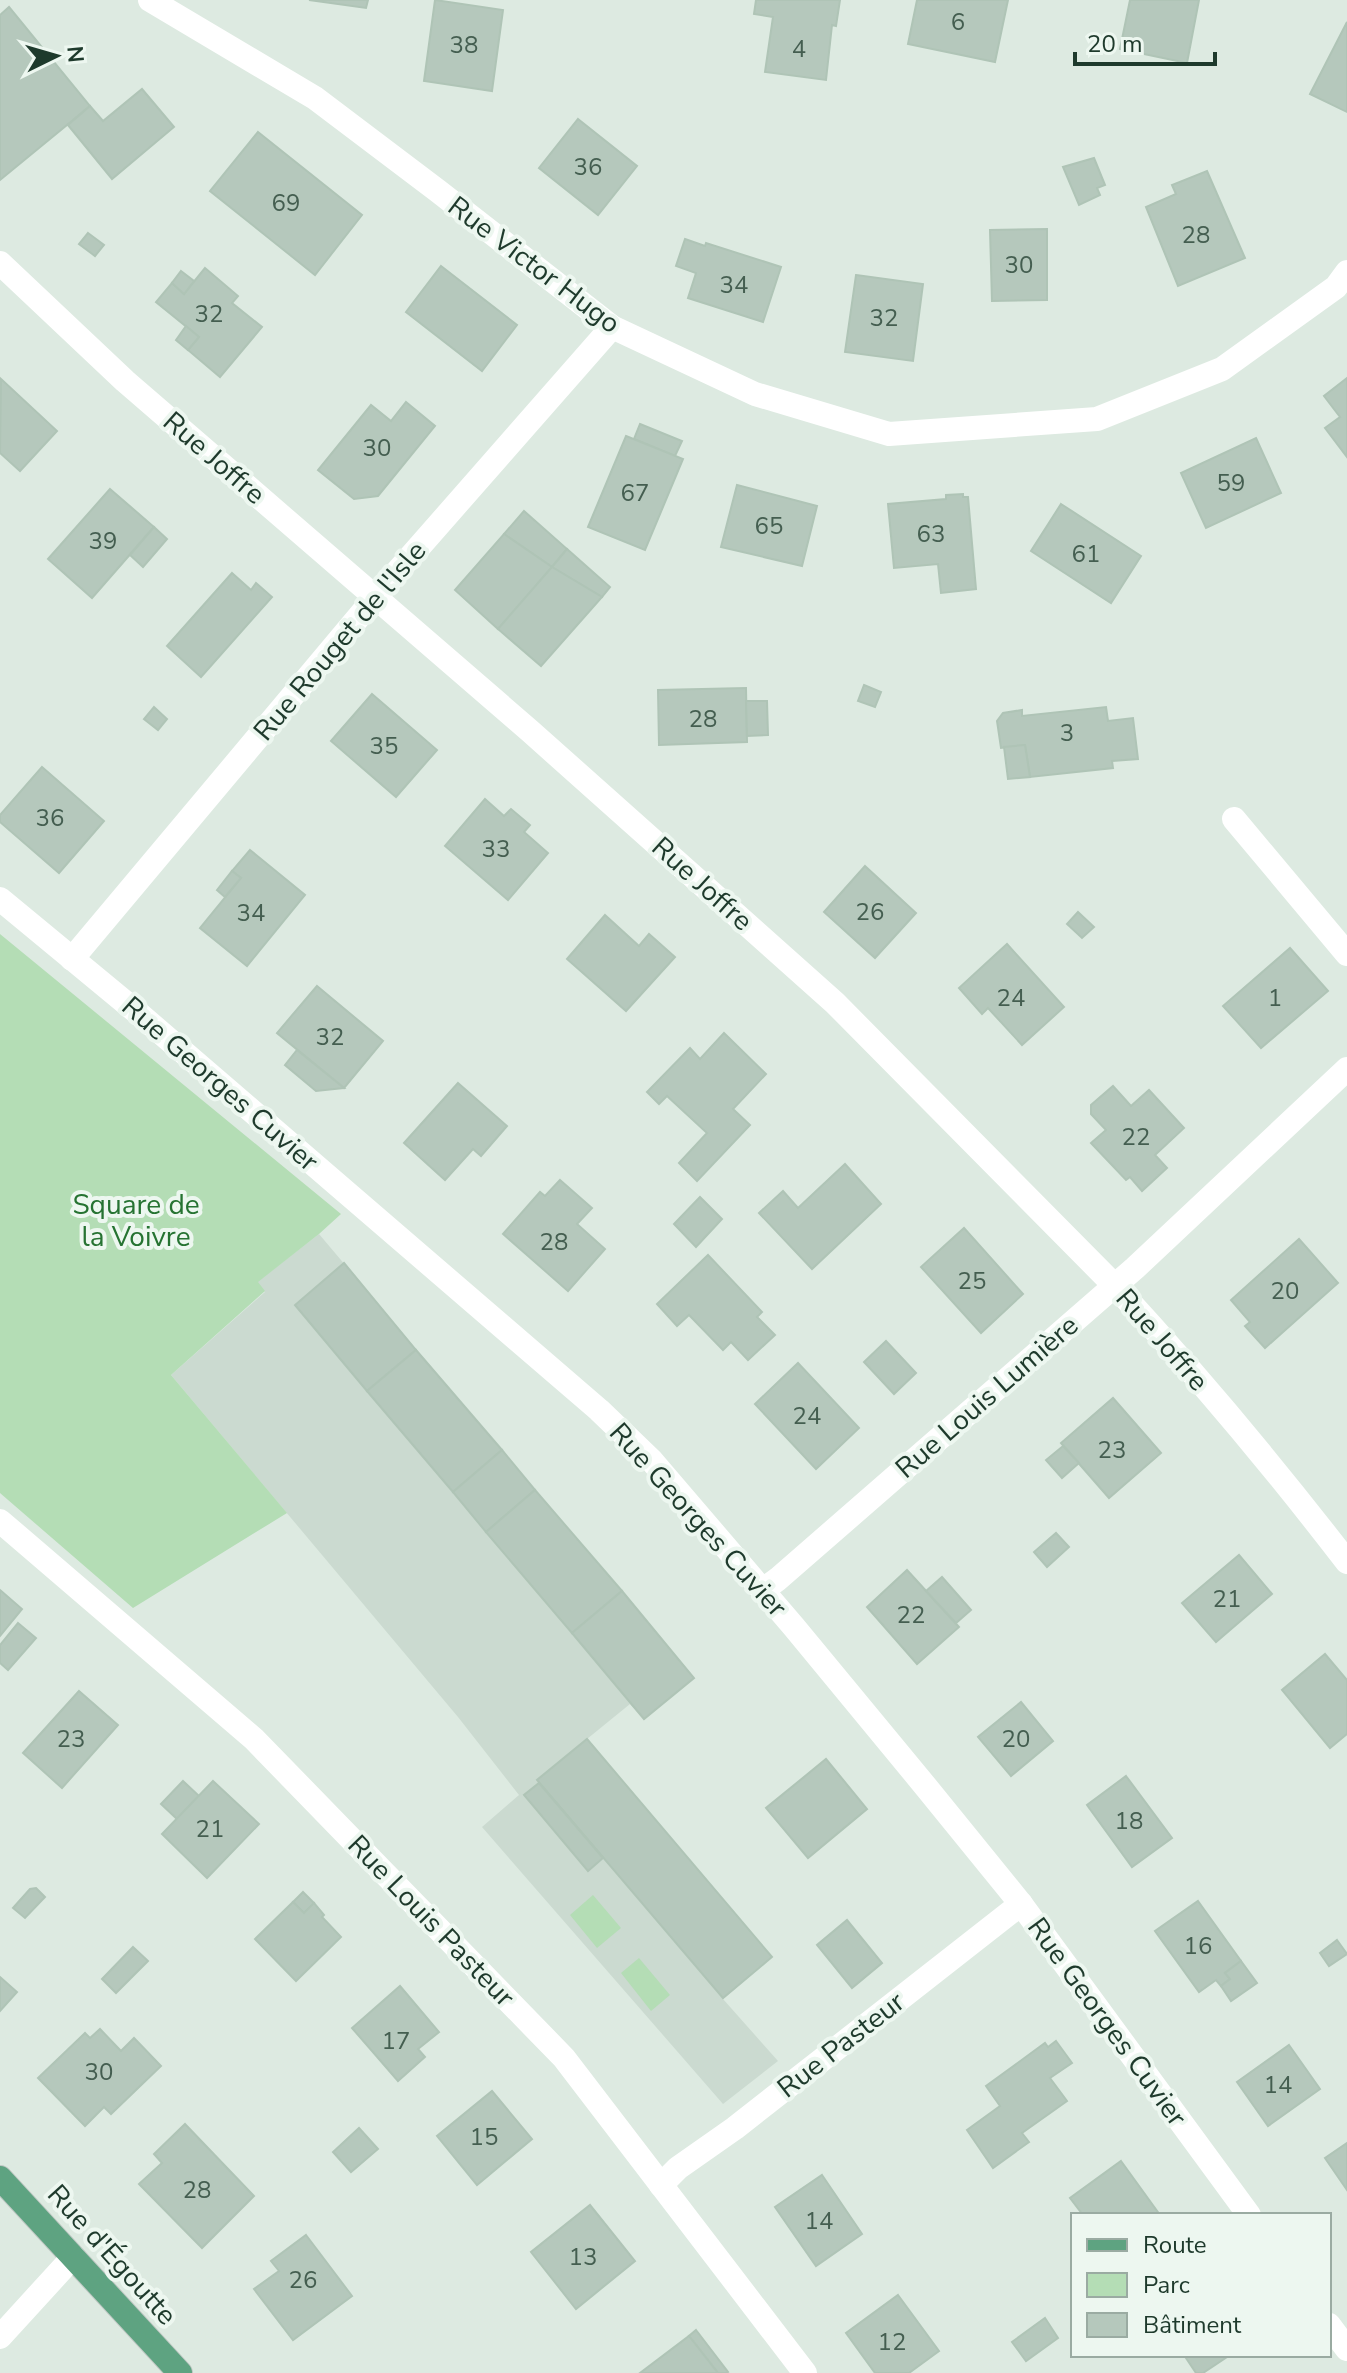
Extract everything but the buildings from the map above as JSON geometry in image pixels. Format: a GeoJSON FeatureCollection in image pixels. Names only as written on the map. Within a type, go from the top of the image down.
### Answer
{"type":"FeatureCollection","features":[{"type":"Feature","properties":{"kind":"main road","name":"Rue d'Égoutte"},"geometry":{"type":"LineString","coordinates":[[0,2178],[180,2373]]}},
{"type":"Feature","properties":{"kind":"street","name":"Rue Victor Hugo"},"geometry":{"type":"LineString","coordinates":[[150,0],[315,98],[612,327],[755,394],[889,434],[1097,419],[1222,369],[1336,287],[1347,272]]}},
{"type":"Feature","properties":{"kind":"street","name":"Rue Joffre"},"geometry":{"type":"LineString","coordinates":[[0,263],[125,381],[542,742],[835,1003],[1115,1286],[1184,1364],[1347,1562]]}},
{"type":"Feature","properties":{"kind":"street","name":"Rue Rouget de l'Isle"},"geometry":{"type":"LineString","coordinates":[[72,959],[383,588],[612,327]]}},
{"type":"Feature","properties":{"kind":"street"},"geometry":{"type":"LineString","coordinates":[[1234,819],[1347,954]]}},
{"type":"Feature","properties":{"kind":"street","name":"Rue Georges Cuvier"},"geometry":{"type":"LineString","coordinates":[[0,899],[599,1410],[652,1461],[763,1590],[1021,1904],[1248,2213]]}},
{"type":"Feature","properties":{"kind":"street","name":"Rue Louis Lumière"},"geometry":{"type":"LineString","coordinates":[[763,1590],[1115,1286],[1347,1069]]}},
{"type":"Feature","properties":{"kind":"street","name":"Rue Louis Pasteur"},"geometry":{"type":"LineString","coordinates":[[0,1521],[254,1739],[564,2058],[805,2373]]}},
{"type":"Feature","properties":{"kind":"street","name":"Rue Pasteur"},"geometry":{"type":"LineString","coordinates":[[661,2185],[678,2168],[735,2128],[1021,1904]]}},
{"type":"Feature","properties":{"kind":"street"},"geometry":{"type":"LineString","coordinates":[[0,2337],[73,2257]]}},
{"type":"Feature","properties":{"kind":"street"},"geometry":{"type":"LineString","coordinates":[[1331,2328],[1347,2349]]}},
{"type":"Feature","properties":{"kind":"shaded area"},"geometry":{"type":"Polygon","coordinates":[[[319,1234],[694,1678],[644,1719],[630,1704],[587,1739],[772,1957],[723,1999],[778,2061],[723,2104],[482,1827],[519,1795],[458,1717],[171,1375],[265,1292],[257,1282],[319,1234]]]}},
{"type":"Feature","properties":{"kind":"green space","name":"Square de la Voivre"},"geometry":{"type":"Polygon","coordinates":[[[0,934],[341,1214],[258,1282],[265,1291],[171,1375],[287,1513],[133,1608],[0,1493],[0,934]]]}},
{"type":"Feature","properties":{"kind":"green space"},"geometry":{"type":"Polygon","coordinates":[[[593,1895],[621,1928],[597,1948],[570,1915],[593,1895]]]}},
{"type":"Feature","properties":{"kind":"green space"},"geometry":{"type":"Polygon","coordinates":[[[639,1958],[670,1995],[651,2011],[621,1973],[639,1958]]]}}]}
